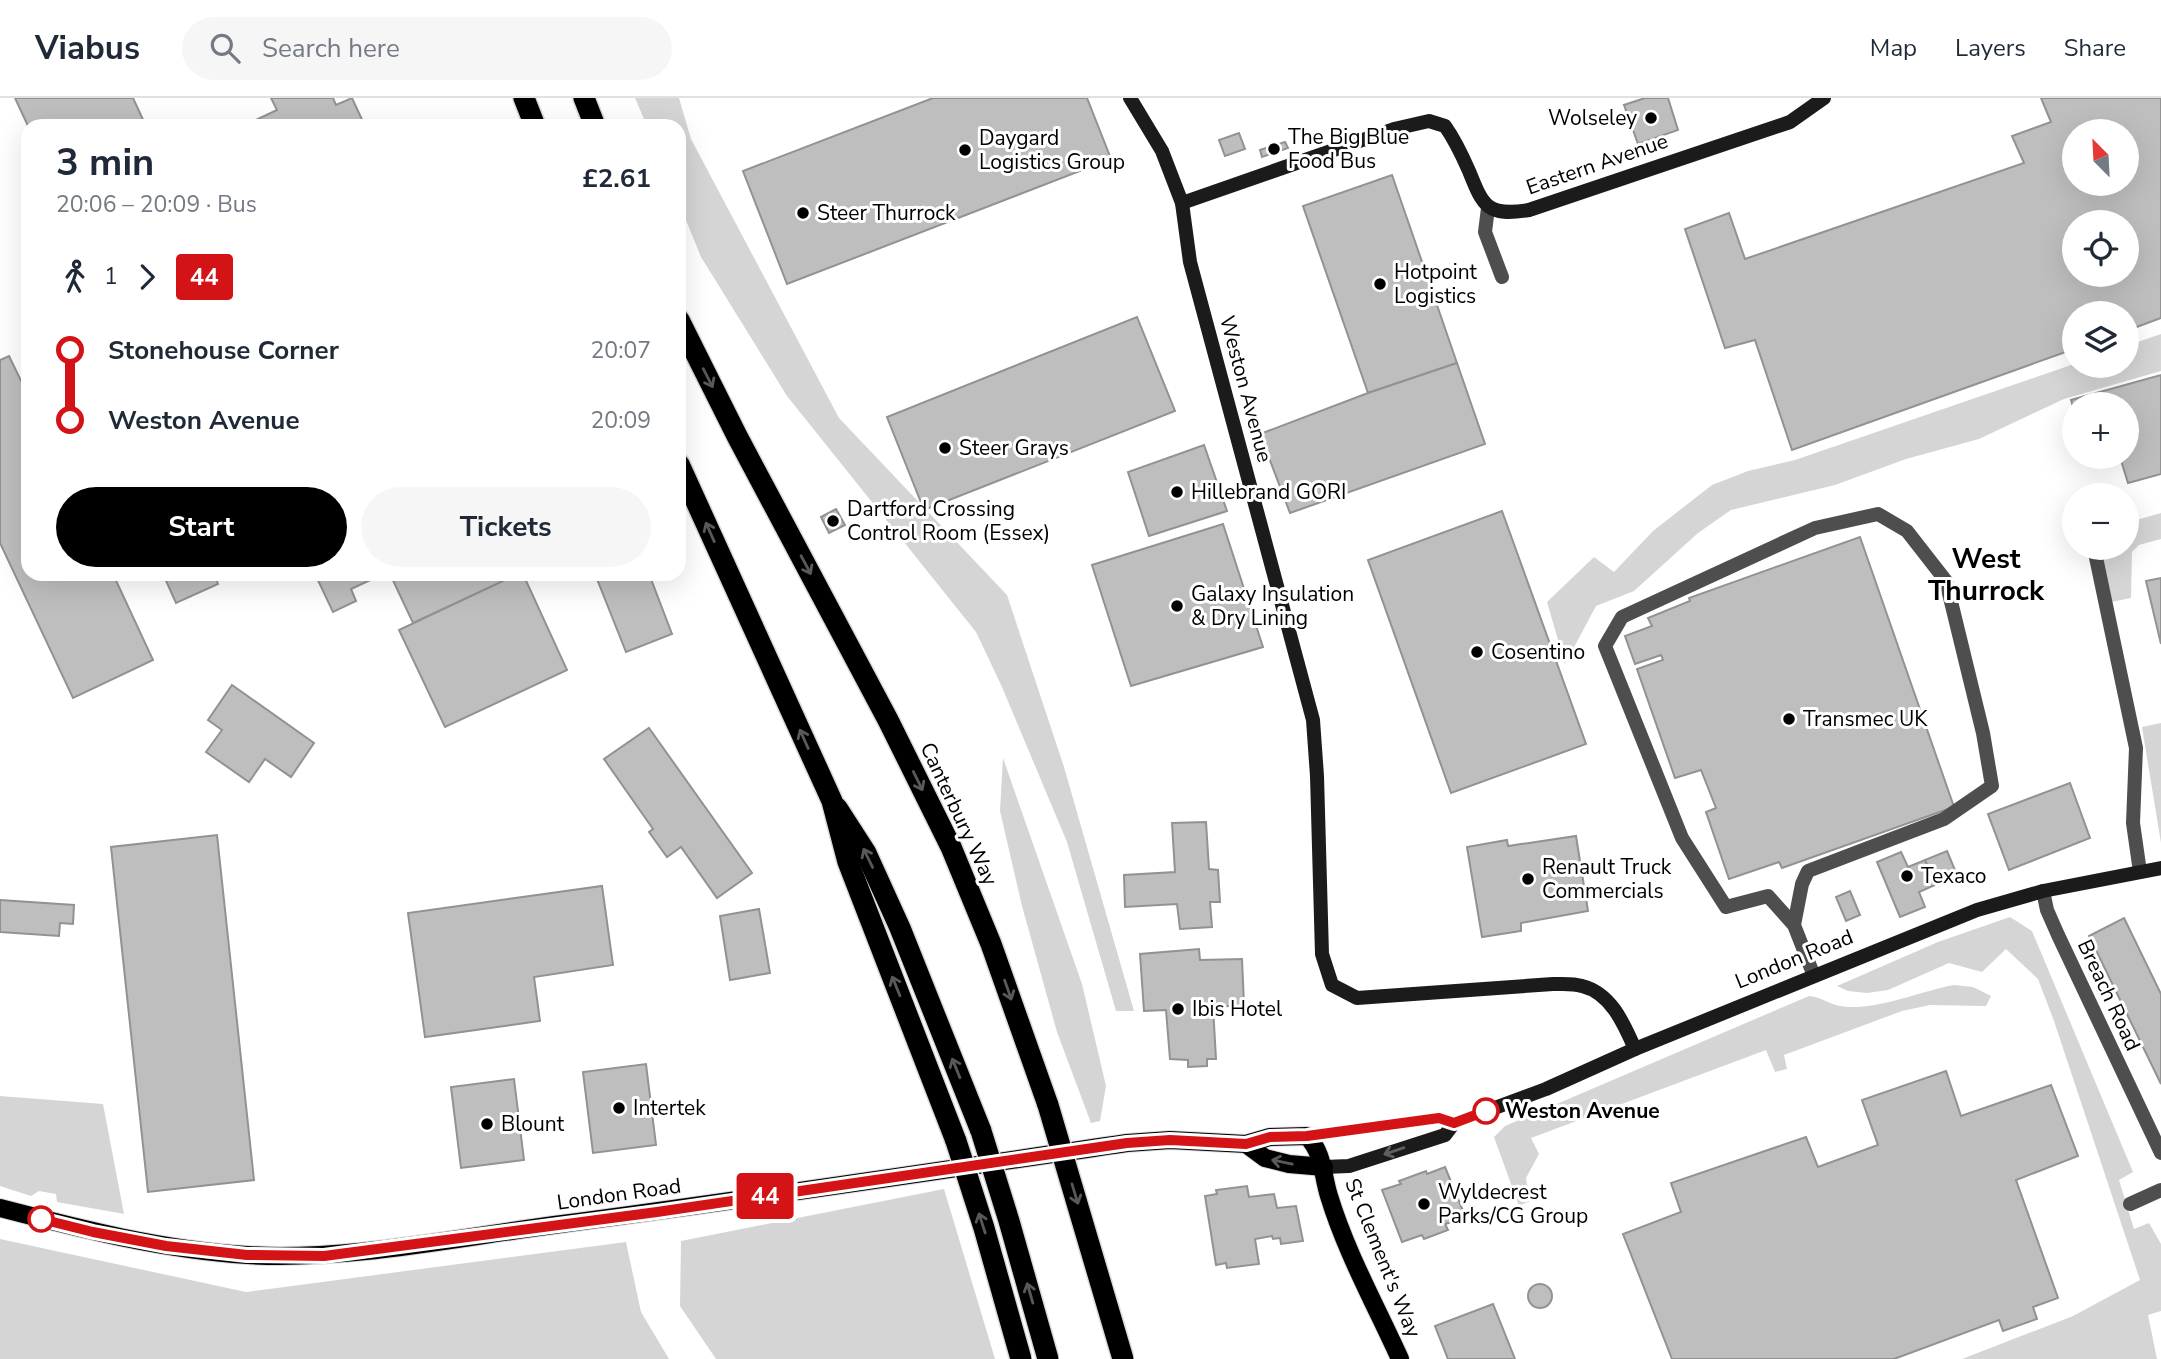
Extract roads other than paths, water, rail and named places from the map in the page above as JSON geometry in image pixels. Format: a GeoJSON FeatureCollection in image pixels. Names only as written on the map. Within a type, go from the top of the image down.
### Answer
{"type":"FeatureCollection","features":[{"type":"Feature","properties":{"kind":"highway"},"geometry":{"type":"LineString","coordinates":[[524,98],[532,119]]}},
{"type":"Feature","properties":{"kind":"highway"},"geometry":{"type":"LineString","coordinates":[[584,98],[592,119]]}},
{"type":"Feature","properties":{"kind":"highway","name":"Canterbury Way"},"geometry":{"type":"LineString","coordinates":[[686,334],[737,436],[888,720],[951,847],[991,944],[1048,1105],[1123,1359]]}},
{"type":"Feature","properties":{"kind":"highway"},"geometry":{"type":"LineString","coordinates":[[686,479],[832,801],[866,853],[900,928],[981,1131],[1048,1359]]}},
{"type":"Feature","properties":{"kind":"highway"},"geometry":{"type":"LineString","coordinates":[[832,801],[848,862],[956,1141],[1021,1359]]}},
{"type":"Feature","properties":{"kind":"main road","name":"London Road"},"geometry":{"type":"LineString","coordinates":[[0,1208],[93,1232],[166,1246],[247,1255],[324,1256],[657,1212],[1127,1143],[1170,1140],[1246,1144],[1270,1137],[1307,1136]]}},
{"type":"Feature","properties":{"kind":"main road","name":"St Clement's Way"},"geometry":{"type":"LineString","coordinates":[[1307,1136],[1321,1155],[1329,1195],[1344,1234],[1401,1359]]}},
{"type":"Feature","properties":{"kind":"main road","name":"London Road"},"geometry":{"type":"LineString","coordinates":[[1246,1144],[1265,1158],[1289,1164],[1324,1167]]}},
{"type":"Feature","properties":{"kind":"street","name":"Weston Avenue"},"geometry":{"type":"LineString","coordinates":[[1130,98],[1162,151],[1182,204],[1190,262],[1313,720],[1322,954],[1332,985],[1357,998],[1553,984],[1583,986],[1608,1000],[1624,1023],[1636,1049]]}},
{"type":"Feature","properties":{"kind":"street","name":"Eastern Avenue"},"geometry":{"type":"LineString","coordinates":[[1488,208],[1510,213],[1529,210],[1790,122],[1824,98]]}},
{"type":"Feature","properties":{"kind":"street"},"geometry":{"type":"LineString","coordinates":[[1182,204],[1394,129],[1429,121],[1445,126],[1456,143],[1477,193],[1488,208],[1485,232],[1502,277]]}},
{"type":"Feature","properties":{"kind":"street"},"geometry":{"type":"LineString","coordinates":[[1794,925],[1802,884],[1808,871],[1944,819],[1993,786],[1946,581],[1907,531],[1878,514],[1815,528],[1622,617],[1605,646],[1682,838],[1726,906],[1768,896],[1794,925],[1814,976]]}},
{"type":"Feature","properties":{"kind":"street"},"geometry":{"type":"LineString","coordinates":[[2097,560],[2136,748],[2133,823],[2140,872]]}},
{"type":"Feature","properties":{"kind":"street","name":"London Road"},"geometry":{"type":"LineString","coordinates":[[1324,1167],[1349,1166],[1445,1135],[1454,1123],[1546,1089],[1636,1049],[1977,911],[2043,891],[2161,868]]}},
{"type":"Feature","properties":{"kind":"street","name":"Breach Road"},"geometry":{"type":"LineString","coordinates":[[2043,891],[2058,935],[2161,1153]]}},
{"type":"Feature","properties":{"kind":"street","name":"London Road"},"geometry":{"type":"LineString","coordinates":[[1307,1136],[1439,1118],[1454,1123]]}},
{"type":"Feature","properties":{"kind":"street"},"geometry":{"type":"LineString","coordinates":[[2130,1204],[2161,1190]]}},
{"type":"Feature","properties":{"kind":"place","name":"Wolseley"},"geometry":{"type":"Point","coordinates":[1651,118]}},
{"type":"Feature","properties":{"kind":"place","name":"The Big Blue Food Bus"},"geometry":{"type":"Point","coordinates":[1274,149]}},
{"type":"Feature","properties":{"kind":"place","name":"Daygard Logistics Group"},"geometry":{"type":"Point","coordinates":[965,150]}},
{"type":"Feature","properties":{"kind":"place","name":"Steer Thurrock"},"geometry":{"type":"Point","coordinates":[803,213]}},
{"type":"Feature","properties":{"kind":"place","name":"Hotpoint Logistics"},"geometry":{"type":"Point","coordinates":[1380,284]}},
{"type":"Feature","properties":{"kind":"place","name":"Steer Grays"},"geometry":{"type":"Point","coordinates":[945,448]}},
{"type":"Feature","properties":{"kind":"place","name":"Hillebrand GORI"},"geometry":{"type":"Point","coordinates":[1177,492]}},
{"type":"Feature","properties":{"kind":"place","name":"Dartford Crossing Control Room (Essex)"},"geometry":{"type":"Point","coordinates":[833,521]}},
{"type":"Feature","properties":{"kind":"place","name":"Galaxy Insulation & Dry Lining"},"geometry":{"type":"Point","coordinates":[1177,606]}},
{"type":"Feature","properties":{"kind":"place","name":"Cosentino"},"geometry":{"type":"Point","coordinates":[1477,652]}},
{"type":"Feature","properties":{"kind":"place","name":"Transmec UK"},"geometry":{"type":"Point","coordinates":[1789,719]}},
{"type":"Feature","properties":{"kind":"place","name":"Texaco"},"geometry":{"type":"Point","coordinates":[1907,876]}},
{"type":"Feature","properties":{"kind":"place","name":"Renault Truck Commercials"},"geometry":{"type":"Point","coordinates":[1528,879]}},
{"type":"Feature","properties":{"kind":"place","name":"Ibis Hotel"},"geometry":{"type":"Point","coordinates":[1178,1009]}},
{"type":"Feature","properties":{"kind":"place","name":"Intertek"},"geometry":{"type":"Point","coordinates":[619,1108]}},
{"type":"Feature","properties":{"kind":"place","name":"Weston Avenue"},"geometry":{"type":"Point","coordinates":[1486,1111]}},
{"type":"Feature","properties":{"kind":"place","name":"Blount"},"geometry":{"type":"Point","coordinates":[487,1124]}},
{"type":"Feature","properties":{"kind":"place","name":"Wyldecrest Parks/CG Group"},"geometry":{"type":"Point","coordinates":[1424,1204]}},
{"type":"Feature","properties":{"kind":"district","name":"West Thurrock"},"geometry":{"type":"Point","coordinates":[1986,575]}}]}
